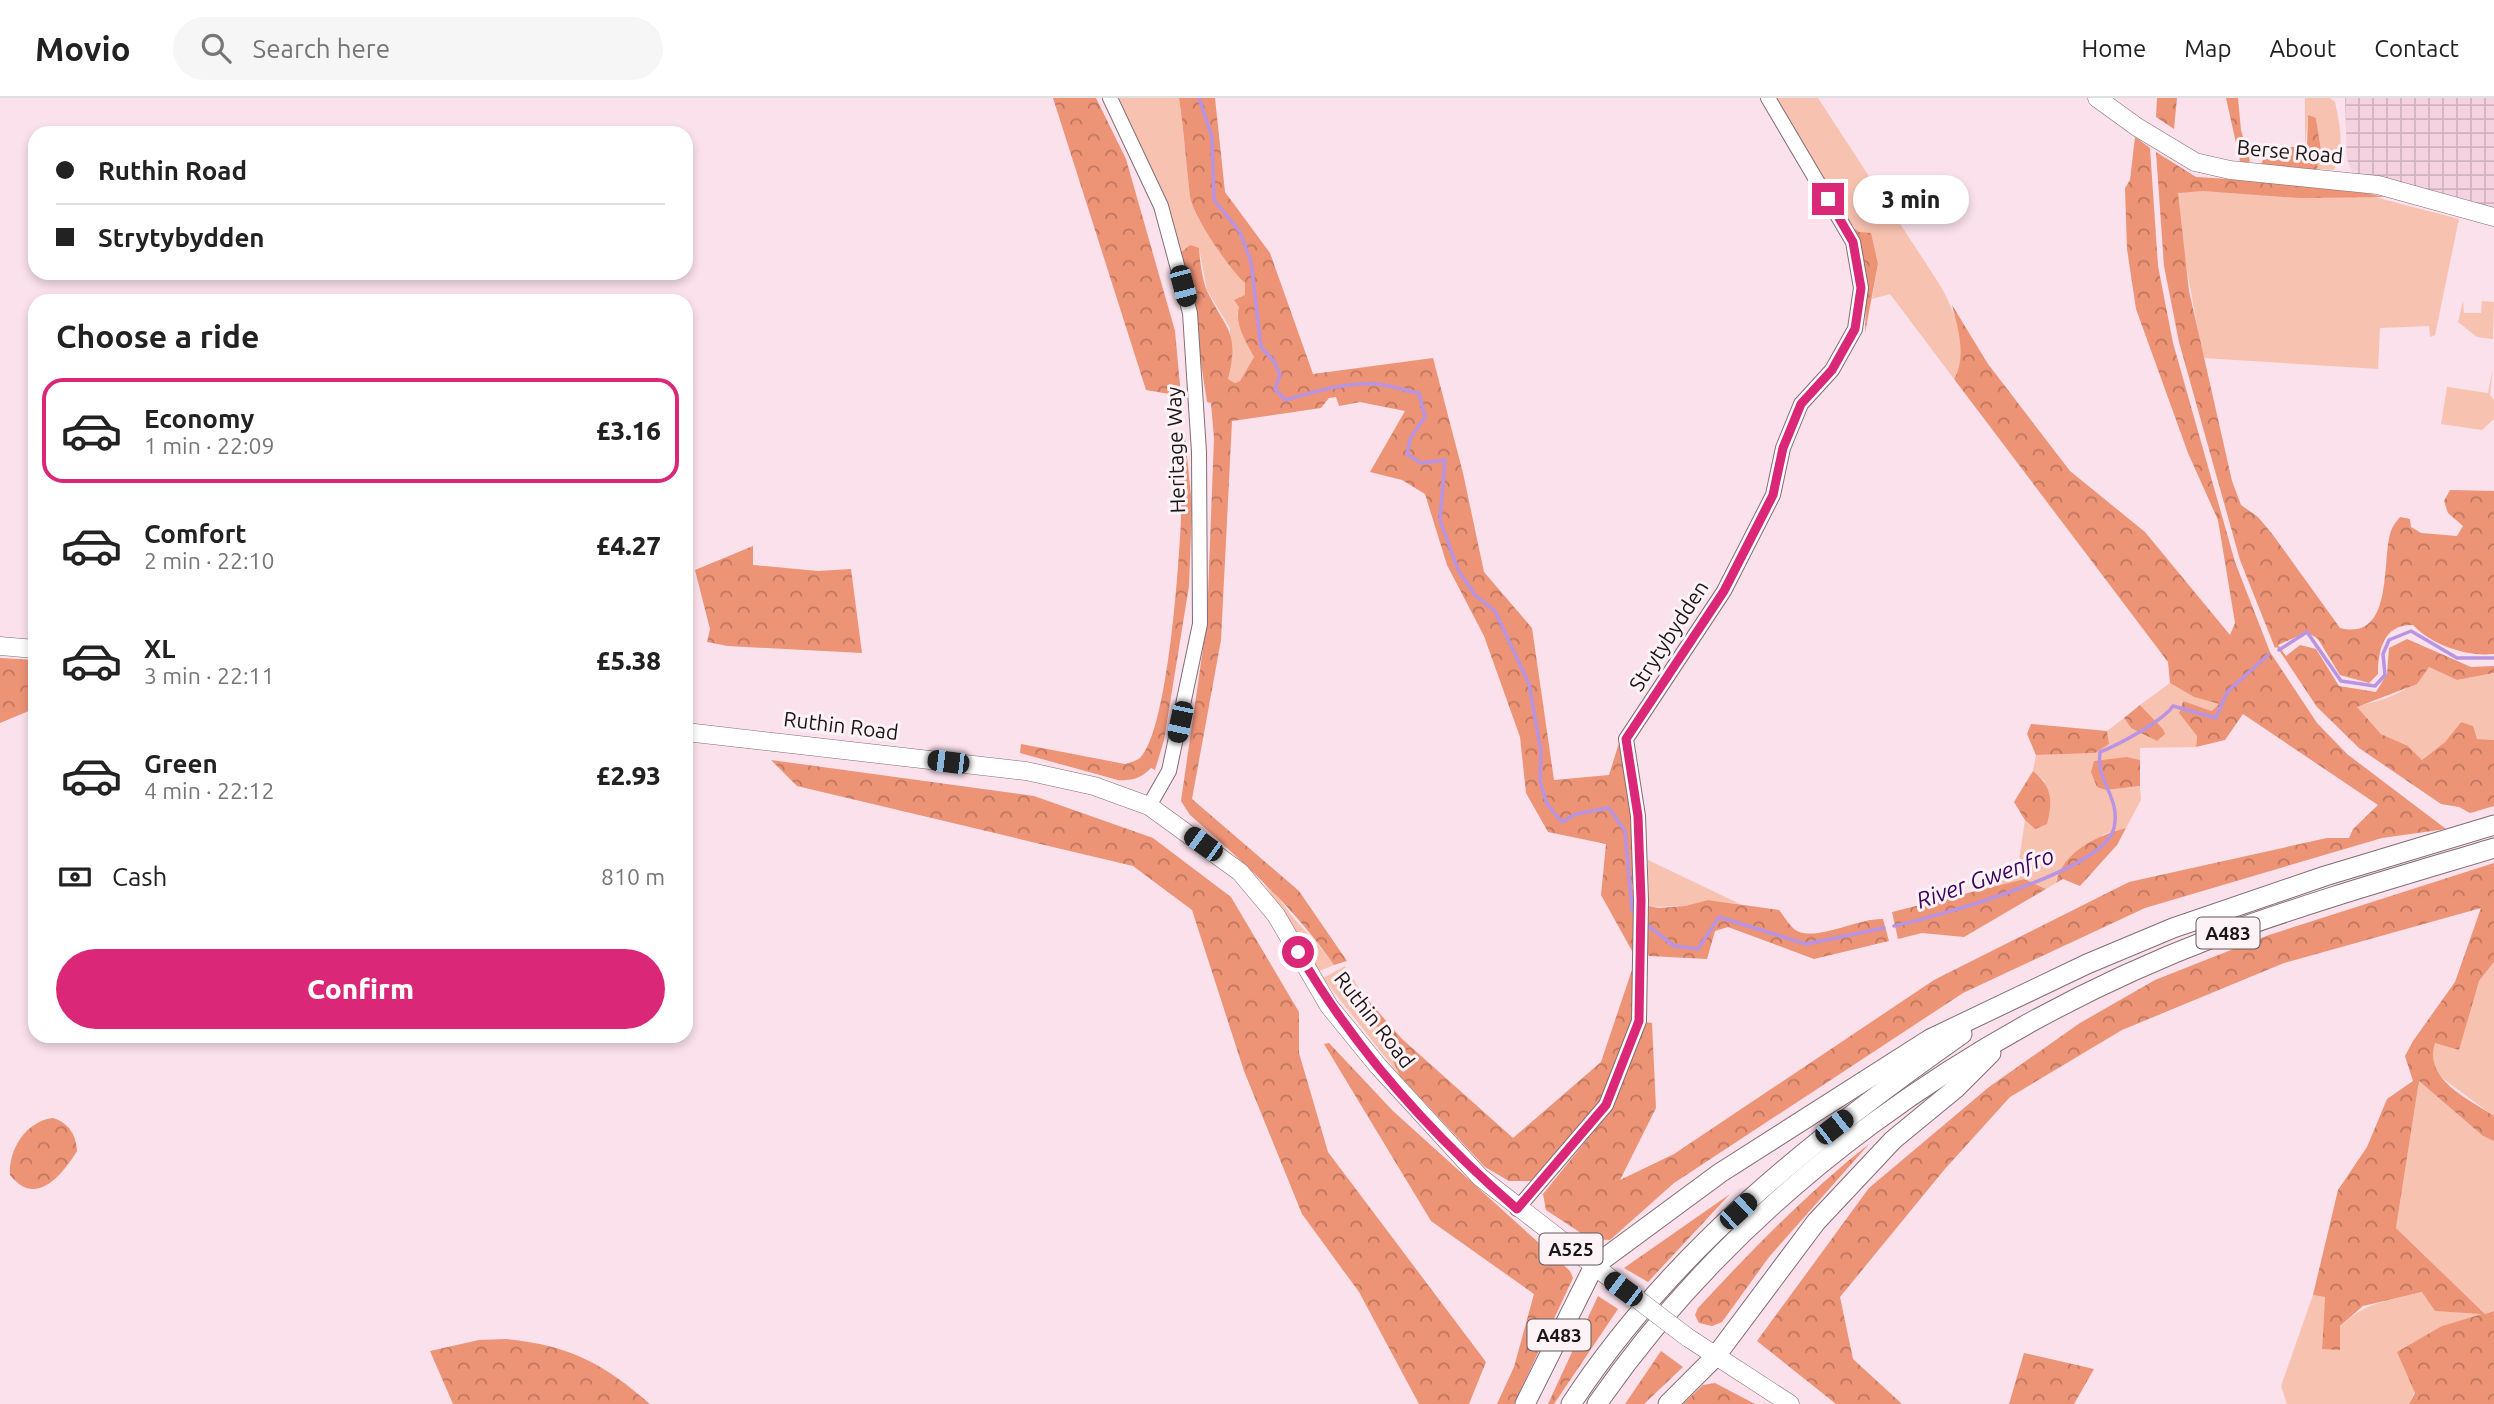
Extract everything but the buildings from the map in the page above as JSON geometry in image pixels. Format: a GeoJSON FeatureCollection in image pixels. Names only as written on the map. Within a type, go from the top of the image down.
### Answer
{"type":"FeatureCollection","features":[{"type":"Feature","properties":{"kind":"highway","name":"A483"},"geometry":{"type":"LineString","coordinates":[[1571,1404],[1630,1325],[1673,1275],[1796,1156],[2000,1007],[2087,964],[2173,928],[2325,876],[2494,825]]}},
{"type":"Feature","properties":{"kind":"highway","name":"A483"},"geometry":{"type":"LineString","coordinates":[[1597,1404],[1656,1328],[1739,1239],[1849,1140],[1922,1088],[2070,1002],[2214,937],[2494,848]]}},
{"type":"Feature","properties":{"kind":"highway"},"geometry":{"type":"LineString","coordinates":[[1594,1266],[1720,1173],[1838,1095],[1930,1039],[2000,1007]]}},
{"type":"Feature","properties":{"kind":"highway","name":"A483"},"geometry":{"type":"LineString","coordinates":[[1668,1404],[1715,1357],[1815,1222],[1893,1140],[1955,1089],[2010,1035]]}},
{"type":"Feature","properties":{"kind":"highway","name":"A483"},"geometry":{"type":"LineString","coordinates":[[1525,1404],[1594,1266]]}},
{"type":"Feature","properties":{"kind":"main road","name":"Berse Road"},"geometry":{"type":"LineString","coordinates":[[2097,98],[2170,149],[2195,162],[2230,170],[2378,185],[2494,218]]}},
{"type":"Feature","properties":{"kind":"main road"},"geometry":{"type":"LineString","coordinates":[[0,646],[28,648]]}},
{"type":"Feature","properties":{"kind":"main road","name":"Ruthin Road"},"geometry":{"type":"LineString","coordinates":[[693,733],[1026,771],[1094,786],[1149,806],[1240,872],[1276,915],[1329,1006],[1378,1066],[1480,1177],[1517,1209],[1687,1337],[1790,1404]]}},
{"type":"Feature","properties":{"kind":"street","name":"Heritage Way"},"geometry":{"type":"LineString","coordinates":[[1111,98],[1161,206],[1190,313],[1199,452],[1200,624],[1169,771],[1149,806]]}},
{"type":"Feature","properties":{"kind":"street","name":"Strytybydden"},"geometry":{"type":"LineString","coordinates":[[1517,1209],[1606,1105],[1639,1021],[1638,816],[1626,739],[1724,591],[1773,495],[1783,448],[1801,404],[1832,370],[1855,329],[1861,288],[1853,242],[1768,98]]}},
{"type":"Feature","properties":{"kind":"shaded area"},"geometry":{"type":"Polygon","coordinates":[[[1119,98],[1179,98],[1192,205],[1213,242],[1245,282],[1245,295],[1237,314],[1254,357],[1240,381],[1235,383],[1228,379],[1230,328],[1207,290],[1199,248],[1178,255],[1161,197],[1119,98]]]}},
{"type":"Feature","properties":{"kind":"shaded area"},"geometry":{"type":"Polygon","coordinates":[[[1774,98],[1818,98],[1938,282],[1959,329],[1961,355],[1954,379],[1890,294],[1872,299],[1878,264],[1859,232],[1841,213],[1774,98]]]}},
{"type":"Feature","properties":{"kind":"shaded area"},"geometry":{"type":"Polygon","coordinates":[[[2305,98],[2330,98],[2335,102],[2340,128],[2340,153],[2334,170],[2317,169],[2321,150],[2316,118],[2308,116],[2305,147],[2305,98]]]}},
{"type":"Feature","properties":{"kind":"shaded area"},"geometry":{"type":"Polygon","coordinates":[[[2345,98],[2494,98],[2494,209],[2353,175],[2347,159],[2345,98]]]}},
{"type":"Feature","properties":{"kind":"shaded area"},"geometry":{"type":"Polygon","coordinates":[[[2175,166],[2196,177],[2332,186],[2459,219],[2435,335],[2430,337],[2429,326],[2380,328],[2378,369],[2203,358],[2182,242],[2175,166]]]}},
{"type":"Feature","properties":{"kind":"shaded area"},"geometry":{"type":"Polygon","coordinates":[[[2463,301],[2464,313],[2481,313],[2482,301],[2494,302],[2493,339],[2477,337],[2458,322],[2463,301]]]}},
{"type":"Feature","properties":{"kind":"shaded area"},"geometry":{"type":"Polygon","coordinates":[[[2493,368],[2490,395],[2494,400],[2494,419],[2482,430],[2441,424],[2447,387],[2488,393],[2493,368]]]}},
{"type":"Feature","properties":{"kind":"shaded area"},"geometry":{"type":"Polygon","coordinates":[[[2429,667],[2457,680],[2494,673],[2494,740],[2477,739],[2461,722],[2445,742],[2422,760],[2408,746],[2381,734],[2356,706],[2397,694],[2414,683],[2429,667]]]}},
{"type":"Feature","properties":{"kind":"shaded area"},"geometry":{"type":"Polygon","coordinates":[[[2170,683],[2194,697],[2219,704],[2213,711],[2182,701],[2179,713],[2197,736],[2196,747],[2140,748],[2140,760],[2127,757],[2106,790],[2140,786],[2141,800],[2126,828],[2104,834],[2056,879],[2056,883],[2046,889],[2024,879],[1983,889],[2017,874],[2025,820],[2035,829],[2045,781],[2033,771],[2036,755],[2095,753],[2109,744],[2107,731],[2124,718],[2131,728],[2163,729],[2140,705],[2170,683]]]}},
{"type":"Feature","properties":{"kind":"shaded area"},"geometry":{"type":"Polygon","coordinates":[[[1648,860],[1740,904],[1708,900],[1685,906],[1649,907],[1648,860]]]}},
{"type":"Feature","properties":{"kind":"shaded area"},"geometry":{"type":"Polygon","coordinates":[[[1261,878],[1271,888],[1334,965],[1319,971],[1261,878]]]}},
{"type":"Feature","properties":{"kind":"shaded area"},"geometry":{"type":"Polygon","coordinates":[[[2494,962],[2494,1116],[2438,1075],[2431,1056],[2434,1043],[2468,1011],[2479,981],[2494,962]]]}},
{"type":"Feature","properties":{"kind":"shaded area"},"geometry":{"type":"Polygon","coordinates":[[[1345,966],[1361,992],[1400,1076],[1323,978],[1345,966]]]}},
{"type":"Feature","properties":{"kind":"shaded area"},"geometry":{"type":"Polygon","coordinates":[[[2419,1081],[2483,1136],[2494,1141],[2494,1311],[2442,1326],[2409,1404],[2287,1404],[2281,1386],[2313,1295],[2325,1297],[2322,1349],[2345,1323],[2365,1308],[2423,1292],[2435,1311],[2484,1313],[2396,1228],[2419,1081]]]}},
{"type":"Feature","properties":{"kind":"green space"},"geometry":{"type":"Polygon","coordinates":[[[1053,98],[1096,98],[1126,159],[1175,331],[1181,396],[1146,390],[1053,98]]]}},
{"type":"Feature","properties":{"kind":"green space"},"geometry":{"type":"Polygon","coordinates":[[[1179,98],[1215,98],[1225,192],[1270,253],[1313,374],[1433,358],[1463,473],[1484,572],[1532,628],[1554,780],[1609,775],[1619,743],[1623,752],[1634,829],[1632,845],[1637,870],[1632,886],[1636,904],[1659,908],[1685,906],[1708,900],[1779,910],[1794,929],[1806,933],[1883,919],[1889,941],[1814,959],[1728,927],[1715,931],[1707,959],[1649,956],[1644,948],[1633,1020],[1600,1104],[1531,1181],[1509,1181],[1485,1167],[1400,1076],[1361,992],[1401,1038],[1513,1138],[1601,1062],[1636,958],[1601,895],[1606,844],[1548,832],[1526,793],[1520,737],[1484,636],[1447,565],[1425,494],[1402,480],[1370,472],[1405,411],[1360,402],[1339,406],[1336,397],[1329,398],[1321,408],[1232,421],[1221,640],[1192,799],[1299,891],[1347,961],[1334,965],[1285,904],[1190,815],[1181,801],[1207,621],[1214,438],[1211,403],[1207,402],[1193,311],[1178,255],[1190,245],[1199,248],[1205,286],[1232,341],[1228,379],[1235,383],[1240,381],[1254,357],[1242,332],[1238,319],[1239,307],[1234,300],[1245,295],[1245,283],[1213,242],[1192,205],[1179,98]]]}},
{"type":"Feature","properties":{"kind":"green space"},"geometry":{"type":"Polygon","coordinates":[[[2157,98],[2177,98],[2174,129],[2156,117],[2157,98]]]}},
{"type":"Feature","properties":{"kind":"green space"},"geometry":{"type":"Polygon","coordinates":[[[2226,98],[2238,98],[2241,130],[2250,161],[2245,164],[2240,161],[2226,98]]]}},
{"type":"Feature","properties":{"kind":"green space"},"geometry":{"type":"Polygon","coordinates":[[[2308,115],[2316,118],[2321,150],[2317,169],[2290,170],[2261,165],[2264,157],[2270,153],[2270,147],[2307,147],[2308,115]]]}},
{"type":"Feature","properties":{"kind":"green space"},"geometry":{"type":"Polygon","coordinates":[[[2135,137],[2150,148],[2158,266],[2173,343],[2235,562],[2270,652],[2317,723],[2347,754],[2446,829],[2382,838],[2145,908],[1963,993],[1674,1183],[1610,1240],[1590,1239],[1546,1210],[1543,1194],[1610,1111],[1644,1022],[1652,1023],[1656,1108],[1620,1180],[1674,1154],[1934,980],[2129,882],[2327,838],[2349,838],[2353,829],[2378,805],[2243,714],[2225,740],[2196,747],[2197,736],[2179,713],[2183,701],[2212,711],[2219,704],[2194,697],[2170,683],[2168,662],[1954,379],[1961,352],[1952,305],[1988,364],[2070,471],[2145,532],[2230,635],[2235,623],[2218,520],[2188,453],[2136,309],[2127,249],[2125,188],[2130,180],[2135,137]]]}},
{"type":"Feature","properties":{"kind":"green space"},"geometry":{"type":"Polygon","coordinates":[[[2156,152],[2196,177],[2332,186],[2385,197],[2300,198],[2203,191],[2178,193],[2189,291],[2232,481],[2241,505],[2258,517],[2273,535],[2340,628],[2358,629],[2370,623],[2378,611],[2388,543],[2391,531],[2400,517],[2410,519],[2411,527],[2421,533],[2457,536],[2463,526],[2448,513],[2444,501],[2450,490],[2494,491],[2494,654],[2473,654],[2450,648],[2413,625],[2403,626],[2395,629],[2384,641],[2379,656],[2378,674],[2369,683],[2340,675],[2318,639],[2307,632],[2278,645],[2286,656],[2300,645],[2316,649],[2339,686],[2376,692],[2387,674],[2389,648],[2407,639],[2471,667],[2494,666],[2494,673],[2457,680],[2429,667],[2417,684],[2357,707],[2381,734],[2408,746],[2422,760],[2445,742],[2461,722],[2473,726],[2477,739],[2494,740],[2494,806],[2470,813],[2459,807],[2441,804],[2359,748],[2317,707],[2277,647],[2275,648],[2240,560],[2179,342],[2164,266],[2156,152]]]}},
{"type":"Feature","properties":{"kind":"green space"},"geometry":{"type":"Polygon","coordinates":[[[1855,228],[1859,232],[1871,233],[1878,264],[1865,333],[1866,298],[1855,228]]]}},
{"type":"Feature","properties":{"kind":"green space"},"geometry":{"type":"Polygon","coordinates":[[[1185,436],[1192,506],[1189,586],[1164,740],[1155,770],[1151,768],[1136,778],[1118,780],[1020,753],[1021,744],[1125,764],[1140,758],[1150,741],[1165,682],[1170,644],[1181,519],[1176,438],[1185,436]]]}},
{"type":"Feature","properties":{"kind":"green space"},"geometry":{"type":"Polygon","coordinates":[[[753,546],[753,565],[818,571],[851,569],[862,653],[728,646],[707,642],[710,629],[695,570],[753,546]]]}},
{"type":"Feature","properties":{"kind":"green space"},"geometry":{"type":"Polygon","coordinates":[[[0,658],[28,660],[28,711],[0,723],[0,658]]]}},
{"type":"Feature","properties":{"kind":"green space"},"geometry":{"type":"Polygon","coordinates":[[[2140,705],[2163,729],[2165,734],[2157,741],[2131,728],[2124,718],[2140,705]]]}},
{"type":"Feature","properties":{"kind":"green space"},"geometry":{"type":"Polygon","coordinates":[[[2031,724],[2107,731],[2109,744],[2095,753],[2036,755],[2027,734],[2031,724]]]}},
{"type":"Feature","properties":{"kind":"green space"},"geometry":{"type":"Polygon","coordinates":[[[2127,757],[2140,760],[2140,786],[2106,790],[2097,787],[2091,772],[2094,761],[2127,757]]]}},
{"type":"Feature","properties":{"kind":"green space"},"geometry":{"type":"Polygon","coordinates":[[[771,760],[1034,796],[1153,838],[1231,897],[1299,1012],[1299,1053],[1328,1152],[1486,1362],[1469,1404],[1419,1404],[1359,1292],[1302,1214],[1244,1071],[1192,910],[1133,866],[797,786],[771,760]]]}},
{"type":"Feature","properties":{"kind":"green space"},"geometry":{"type":"Polygon","coordinates":[[[2033,771],[2044,782],[2050,801],[2047,824],[2035,829],[2025,820],[2014,802],[2033,771]]]}},
{"type":"Feature","properties":{"kind":"green space"},"geometry":{"type":"Polygon","coordinates":[[[2126,828],[2117,845],[2080,886],[2063,879],[2056,883],[2066,862],[2083,846],[2126,828]]]}},
{"type":"Feature","properties":{"kind":"green space"},"geometry":{"type":"Polygon","coordinates":[[[2494,863],[2494,962],[2479,981],[2459,1050],[2435,1043],[2433,1056],[2436,1068],[2451,1087],[2494,1116],[2494,1141],[2483,1136],[2419,1081],[2396,1228],[2485,1314],[2494,1311],[2494,1404],[2409,1404],[2415,1393],[2397,1352],[2442,1326],[2482,1314],[2435,1311],[2422,1292],[2363,1306],[2340,1326],[2340,1350],[2322,1349],[2325,1297],[2313,1295],[2338,1190],[2367,1147],[2387,1099],[2413,1081],[2405,1056],[2455,982],[2481,908],[2284,963],[2122,1030],[2010,1097],[1944,1170],[1840,1297],[1853,1359],[1902,1404],[1836,1404],[1757,1341],[1869,1188],[1989,1087],[2080,1023],[2155,980],[2269,935],[2494,863]]]}},
{"type":"Feature","properties":{"kind":"green space"},"geometry":{"type":"Polygon","coordinates":[[[2024,879],[2046,889],[1964,937],[1922,933],[1898,939],[1892,912],[2024,879]]]}},
{"type":"Feature","properties":{"kind":"green space"},"geometry":{"type":"Polygon","coordinates":[[[1329,1043],[1393,1111],[1570,1271],[1573,1278],[1514,1404],[1497,1404],[1514,1367],[1534,1294],[1431,1221],[1324,1044],[1329,1043]]]}},
{"type":"Feature","properties":{"kind":"green space"},"geometry":{"type":"Polygon","coordinates":[[[53,1118],[71,1130],[77,1151],[56,1178],[39,1188],[29,1189],[10,1175],[12,1156],[27,1131],[43,1120],[53,1118]]]}},
{"type":"Feature","properties":{"kind":"green space"},"geometry":{"type":"Polygon","coordinates":[[[1869,1144],[1769,1257],[1722,1322],[1712,1326],[1699,1323],[1695,1315],[1698,1308],[1802,1202],[1869,1144]]]}},
{"type":"Feature","properties":{"kind":"green space"},"geometry":{"type":"Polygon","coordinates":[[[1730,1194],[1648,1282],[1624,1268],[1730,1194]]]}},
{"type":"Feature","properties":{"kind":"green space"},"geometry":{"type":"Polygon","coordinates":[[[1598,1296],[1618,1309],[1554,1404],[1548,1404],[1598,1296]]]}},
{"type":"Feature","properties":{"kind":"green space"},"geometry":{"type":"Polygon","coordinates":[[[506,1339],[548,1346],[584,1358],[616,1377],[650,1404],[453,1404],[430,1351],[479,1340],[506,1339]]]}},
{"type":"Feature","properties":{"kind":"green space"},"geometry":{"type":"Polygon","coordinates":[[[1661,1351],[1683,1367],[1644,1404],[1625,1404],[1661,1351]]]}},
{"type":"Feature","properties":{"kind":"green space"},"geometry":{"type":"Polygon","coordinates":[[[2024,1353],[2094,1369],[2074,1404],[2009,1404],[2024,1353]]]}},
{"type":"Feature","properties":{"kind":"green space"},"geometry":{"type":"Polygon","coordinates":[[[1715,1383],[1755,1404],[1683,1404],[1703,1385],[1715,1383]]]}},
{"type":"Feature","properties":{"kind":"waterway","name":"River Gwenfro"},"geometry":{"type":"LineString","coordinates":[[1199,98],[1212,137],[1214,200],[1240,232],[1251,262],[1261,347],[1274,361],[1280,374],[1275,389],[1285,400],[1330,388],[1364,384],[1419,393],[1425,417],[1411,437],[1407,454],[1421,463],[1445,460],[1440,520],[1458,570],[1475,595],[1495,611],[1529,684],[1541,752],[1540,781],[1547,804],[1562,822],[1576,814],[1609,808],[1625,831],[1632,911],[1635,914]]}},
{"type":"Feature","properties":{"kind":"waterway","name":"River Gwenfro"},"geometry":{"type":"LineString","coordinates":[[2279,650],[2307,632],[2341,681],[2375,686],[2385,675],[2383,654],[2389,640],[2411,631],[2457,658],[2494,658]]}},
{"type":"Feature","properties":{"kind":"waterway","name":"River Gwenfro"},"geometry":{"type":"LineString","coordinates":[[1894,926],[2016,890],[2081,860],[2103,844],[2114,828],[2114,807],[2101,773],[2100,752],[2150,725],[2173,706],[2216,718],[2227,692],[2268,655]]}},
{"type":"Feature","properties":{"kind":"waterway","name":"River Gwenfro"},"geometry":{"type":"LineString","coordinates":[[1646,924],[1674,946],[1698,949],[1719,917],[1806,944],[1884,928]]}},
{"type":"Feature","properties":{"kind":"route"},"geometry":{"type":"LineString","coordinates":[[1298,952],[1329,1006],[1378,1066],[1480,1177],[1517,1209],[1606,1105],[1639,1021],[1641,900],[1638,816],[1626,739],[1724,591],[1773,495],[1783,448],[1801,404],[1832,370],[1855,329],[1861,288],[1853,242],[1828,199]]}}]}
